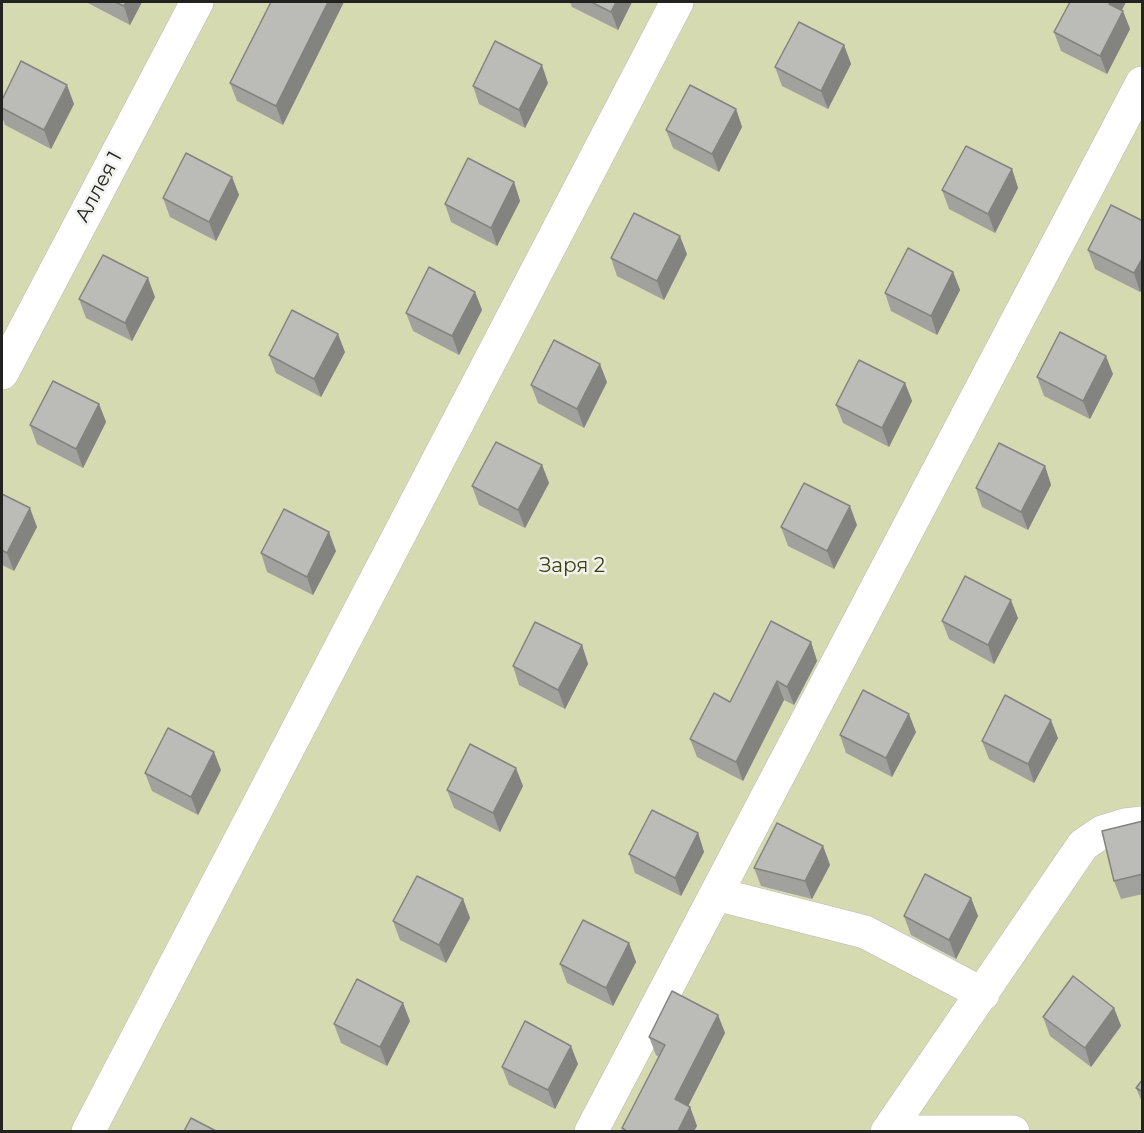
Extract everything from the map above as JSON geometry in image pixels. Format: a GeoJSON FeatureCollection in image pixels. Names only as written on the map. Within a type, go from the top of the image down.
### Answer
{"type":"FeatureCollection","features":[{"type":"Feature","properties":{"kind":"lane","name":"Аллея 1"},"geometry":{"type":"LineString","coordinates":[[2,373],[198,2]]}},
{"type":"Feature","properties":{"kind":"lane"},"geometry":{"type":"LineString","coordinates":[[88,1131],[677,2]]}},
{"type":"Feature","properties":{"kind":"lane"},"geometry":{"type":"LineString","coordinates":[[591,1131],[1143,83]]}},
{"type":"Feature","properties":{"kind":"lane"},"geometry":{"type":"LineString","coordinates":[[887,1131],[1083,845],[1102,832],[1125,825],[1143,823]]}},
{"type":"Feature","properties":{"kind":"lane"},"geometry":{"type":"LineString","coordinates":[[716,894],[865,932],[982,994]]}},
{"type":"Feature","properties":{"kind":"lane"},"geometry":{"type":"LineString","coordinates":[[913,1131],[1013,1131]]}},
{"type":"Feature","properties":{"kind":"green space","name":"Заря 2"},"geometry":{"type":"Polygon","coordinates":[[[2,2],[1142,2],[1142,1131],[2,1131],[2,2]]]}},
{"type":"Feature","properties":{"kind":"building"},"geometry":{"type":"Polygon","coordinates":[[[271,2],[328,2],[276,106],[230,83],[271,2]]]}},
{"type":"Feature","properties":{"kind":"building"},"geometry":{"type":"Polygon","coordinates":[[[591,2],[616,2],[611,12],[591,2]]]}},
{"type":"Feature","properties":{"kind":"building"},"geometry":{"type":"Polygon","coordinates":[[[1070,2],[1110,2],[1109,4],[1123,11],[1100,56],[1054,32],[1070,2]]]}},
{"type":"Feature","properties":{"kind":"building"},"geometry":{"type":"Polygon","coordinates":[[[799,22],[844,45],[821,91],[775,67],[799,22]]]}},
{"type":"Feature","properties":{"kind":"building"},"geometry":{"type":"Polygon","coordinates":[[[495,41],[542,65],[519,110],[473,86],[495,41]]]}},
{"type":"Feature","properties":{"kind":"building"},"geometry":{"type":"Polygon","coordinates":[[[21,61],[67,85],[44,130],[2,108],[2,100],[21,61]]]}},
{"type":"Feature","properties":{"kind":"building"},"geometry":{"type":"Polygon","coordinates":[[[690,85],[736,109],[712,154],[666,130],[690,85]]]}},
{"type":"Feature","properties":{"kind":"building"},"geometry":{"type":"Polygon","coordinates":[[[966,146],[1012,169],[988,214],[942,190],[966,146]]]}},
{"type":"Feature","properties":{"kind":"building"},"geometry":{"type":"Polygon","coordinates":[[[186,153],[232,177],[209,222],[163,198],[186,153]]]}},
{"type":"Feature","properties":{"kind":"building"},"geometry":{"type":"Polygon","coordinates":[[[468,158],[514,182],[491,228],[445,204],[468,158]]]}},
{"type":"Feature","properties":{"kind":"building"},"geometry":{"type":"Polygon","coordinates":[[[1111,205],[1143,221],[1143,257],[1134,273],[1088,250],[1111,205]]]}},
{"type":"Feature","properties":{"kind":"building"},"geometry":{"type":"Polygon","coordinates":[[[634,213],[680,236],[657,281],[611,258],[634,213]]]}},
{"type":"Feature","properties":{"kind":"building"},"geometry":{"type":"Polygon","coordinates":[[[908,248],[953,272],[931,316],[885,293],[908,248]]]}},
{"type":"Feature","properties":{"kind":"building"},"geometry":{"type":"Polygon","coordinates":[[[103,255],[148,278],[125,323],[79,299],[103,255]]]}},
{"type":"Feature","properties":{"kind":"building"},"geometry":{"type":"Polygon","coordinates":[[[429,267],[475,292],[452,336],[406,313],[429,267]]]}},
{"type":"Feature","properties":{"kind":"building"},"geometry":{"type":"Polygon","coordinates":[[[292,310],[338,334],[314,379],[269,355],[292,310]]]}},
{"type":"Feature","properties":{"kind":"building"},"geometry":{"type":"Polygon","coordinates":[[[1060,332],[1106,356],[1083,401],[1037,377],[1060,332]]]}},
{"type":"Feature","properties":{"kind":"building"},"geometry":{"type":"Polygon","coordinates":[[[554,340],[600,364],[577,409],[531,385],[554,340]]]}},
{"type":"Feature","properties":{"kind":"building"},"geometry":{"type":"Polygon","coordinates":[[[859,360],[905,383],[882,428],[836,405],[859,360]]]}},
{"type":"Feature","properties":{"kind":"building"},"geometry":{"type":"Polygon","coordinates":[[[53,381],[99,404],[76,449],[30,425],[53,381]]]}},
{"type":"Feature","properties":{"kind":"building"},"geometry":{"type":"Polygon","coordinates":[[[496,442],[542,465],[518,510],[472,486],[496,442]]]}},
{"type":"Feature","properties":{"kind":"building"},"geometry":{"type":"Polygon","coordinates":[[[999,443],[1045,466],[1021,512],[976,488],[999,443]]]}},
{"type":"Feature","properties":{"kind":"building"},"geometry":{"type":"Polygon","coordinates":[[[804,483],[850,506],[827,551],[781,527],[804,483]]]}},
{"type":"Feature","properties":{"kind":"building"},"geometry":{"type":"Polygon","coordinates":[[[2,494],[30,508],[7,553],[2,550],[2,494]]]}},
{"type":"Feature","properties":{"kind":"building"},"geometry":{"type":"Polygon","coordinates":[[[284,509],[329,532],[307,577],[261,553],[284,509]]]}},
{"type":"Feature","properties":{"kind":"building"},"geometry":{"type":"Polygon","coordinates":[[[965,576],[1011,600],[988,645],[942,621],[965,576]]]}},
{"type":"Feature","properties":{"kind":"building"},"geometry":{"type":"Polygon","coordinates":[[[771,621],[811,642],[787,687],[777,681],[736,762],[690,739],[714,693],[730,702],[771,621]]]}},
{"type":"Feature","properties":{"kind":"building"},"geometry":{"type":"Polygon","coordinates":[[[535,622],[582,645],[558,690],[513,666],[535,622]]]}},
{"type":"Feature","properties":{"kind":"building"},"geometry":{"type":"Polygon","coordinates":[[[863,690],[909,714],[886,758],[840,735],[863,690]]]}},
{"type":"Feature","properties":{"kind":"building"},"geometry":{"type":"Polygon","coordinates":[[[1005,695],[1051,720],[1028,764],[982,741],[1005,695]]]}},
{"type":"Feature","properties":{"kind":"building"},"geometry":{"type":"Polygon","coordinates":[[[168,728],[214,752],[191,797],[145,773],[168,728]]]}},
{"type":"Feature","properties":{"kind":"building"},"geometry":{"type":"Polygon","coordinates":[[[470,744],[516,768],[493,813],[447,790],[470,744]]]}},
{"type":"Feature","properties":{"kind":"building"},"geometry":{"type":"Polygon","coordinates":[[[652,810],[698,833],[675,878],[629,854],[652,810]]]}},
{"type":"Feature","properties":{"kind":"building"},"geometry":{"type":"Polygon","coordinates":[[[1143,821],[1143,874],[1114,881],[1102,831],[1143,821]]]}},
{"type":"Feature","properties":{"kind":"building"},"geometry":{"type":"Polygon","coordinates":[[[777,823],[823,846],[805,881],[754,868],[777,823]]]}},
{"type":"Feature","properties":{"kind":"building"},"geometry":{"type":"Polygon","coordinates":[[[925,874],[971,898],[949,940],[904,916],[925,874]]]}},
{"type":"Feature","properties":{"kind":"building"},"geometry":{"type":"Polygon","coordinates":[[[417,876],[463,899],[439,945],[393,921],[417,876]]]}},
{"type":"Feature","properties":{"kind":"building"},"geometry":{"type":"Polygon","coordinates":[[[583,920],[629,943],[606,988],[560,964],[583,920]]]}},
{"type":"Feature","properties":{"kind":"building"},"geometry":{"type":"Polygon","coordinates":[[[1073,976],[1114,1008],[1085,1048],[1043,1017],[1073,976]]]}},
{"type":"Feature","properties":{"kind":"building"},"geometry":{"type":"Polygon","coordinates":[[[357,979],[403,1003],[380,1047],[334,1024],[357,979]]]}},
{"type":"Feature","properties":{"kind":"building"},"geometry":{"type":"Polygon","coordinates":[[[672,991],[718,1015],[675,1099],[690,1107],[678,1131],[627,1131],[622,1128],[665,1045],[649,1037],[672,991]]]}},
{"type":"Feature","properties":{"kind":"building"},"geometry":{"type":"Polygon","coordinates":[[[525,1021],[571,1046],[548,1090],[502,1067],[525,1021]]]}},
{"type":"Feature","properties":{"kind":"building"},"geometry":{"type":"Polygon","coordinates":[[[1143,1079],[1143,1092],[1136,1088],[1143,1079]]]}},
{"type":"Feature","properties":{"kind":"building"},"geometry":{"type":"Polygon","coordinates":[[[191,1118],[216,1131],[184,1131],[191,1118]]]}}]}
